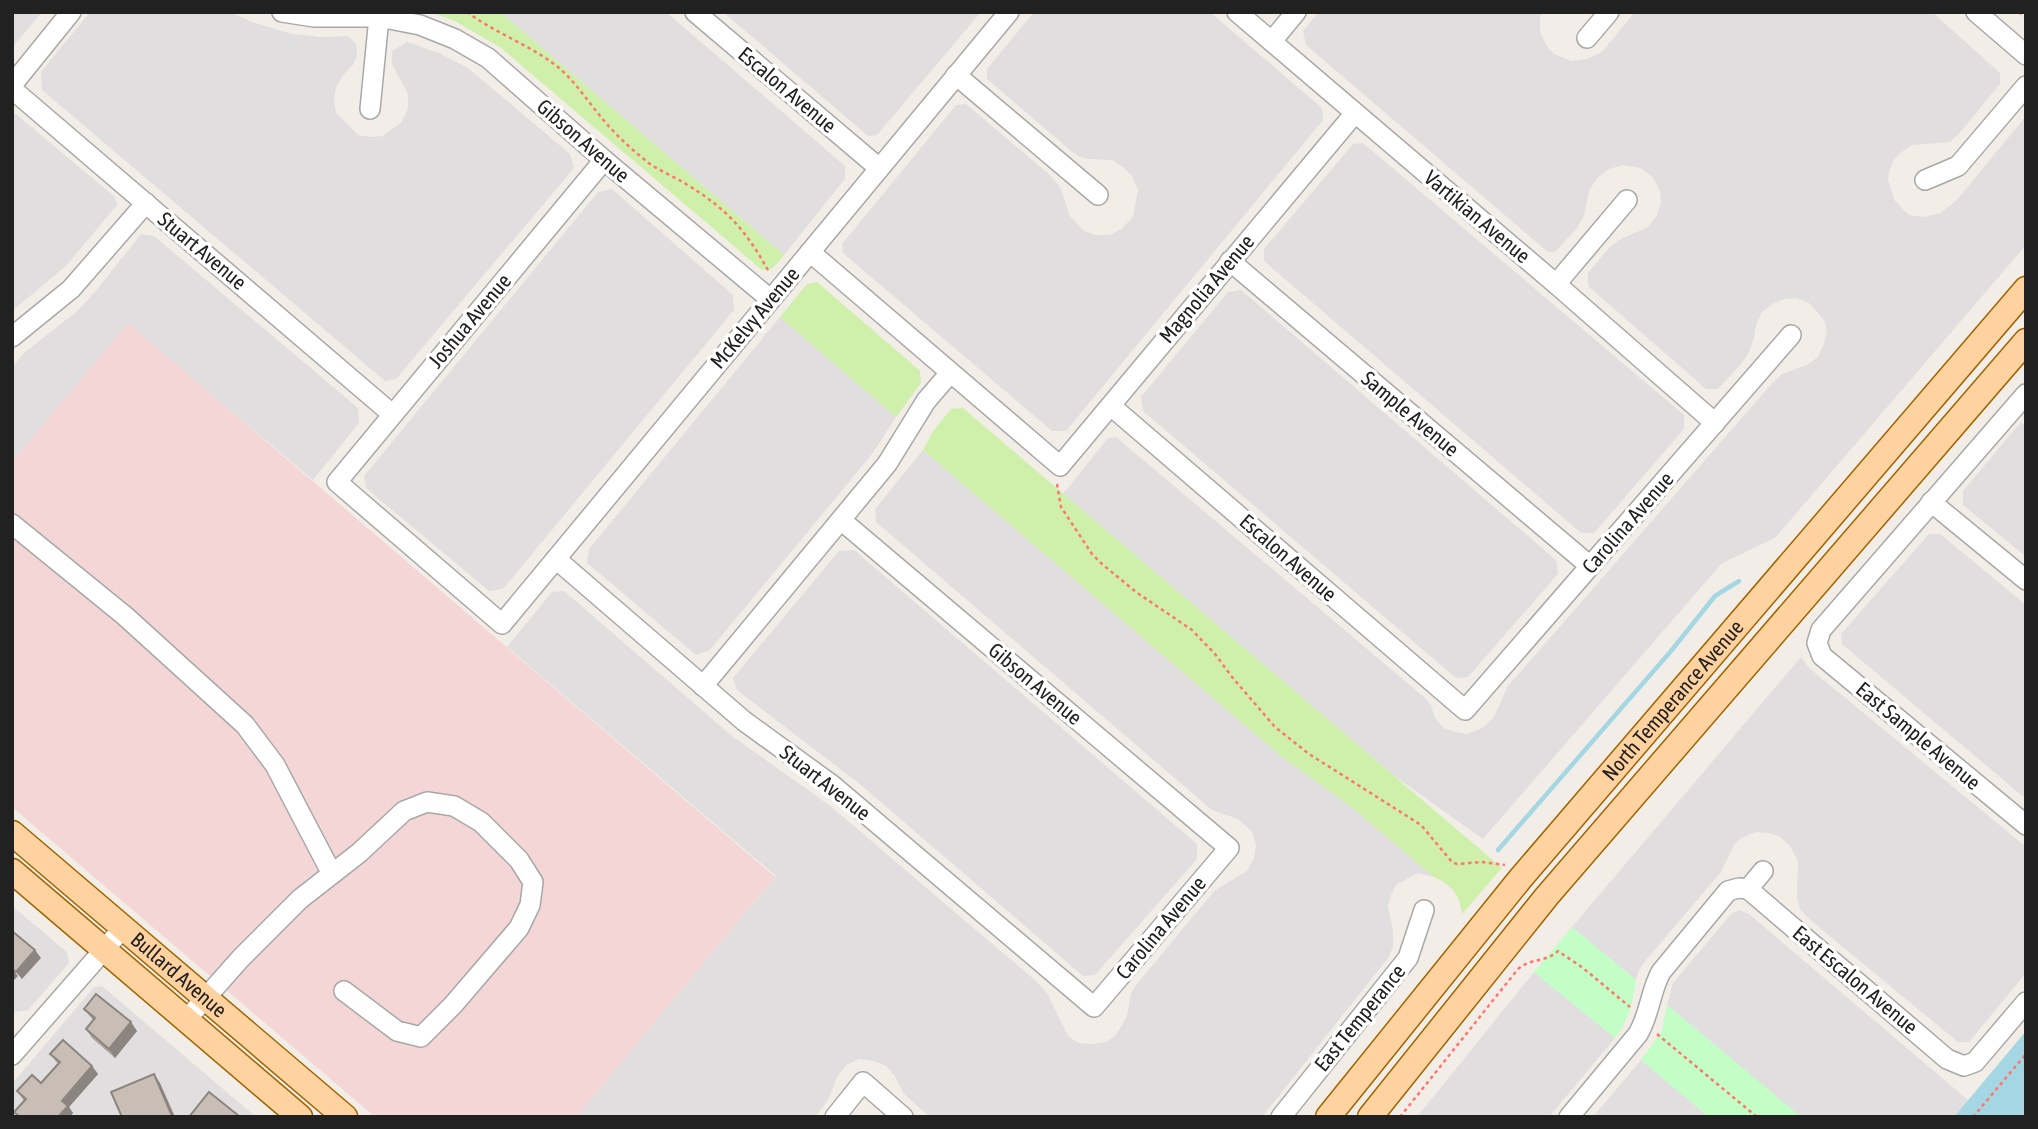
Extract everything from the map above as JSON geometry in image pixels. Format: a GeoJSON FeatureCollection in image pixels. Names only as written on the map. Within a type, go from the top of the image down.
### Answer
{"type":"FeatureCollection","features":[{"type":"Feature","properties":{"kind":"main road","name":"North Temperance Avenue"},"geometry":{"type":"LineString","coordinates":[[1328,1117],[1520,879],[2026,289]]}},
{"type":"Feature","properties":{"kind":"main road","name":"North Temperance Avenue"},"geometry":{"type":"LineString","coordinates":[[1370,1117],[1547,897],[2026,341]]}},
{"type":"Feature","properties":{"kind":"main road","name":"Bullard Avenue"},"geometry":{"type":"LineString","coordinates":[[12,833],[345,1117]]}},
{"type":"Feature","properties":{"kind":"main road","name":"Bullard Avenue"},"geometry":{"type":"LineString","coordinates":[[12,871],[300,1117]]}},
{"type":"Feature","properties":{"kind":"street"},"geometry":{"type":"LineString","coordinates":[[12,87],[71,12]]}},
{"type":"Feature","properties":{"kind":"street","name":"Gibson Avenue"},"geometry":{"type":"LineString","coordinates":[[282,12],[314,17],[379,17],[420,25],[455,39],[488,58],[604,160],[770,299]]}},
{"type":"Feature","properties":{"kind":"street","name":"Escalon Avenue"},"geometry":{"type":"LineString","coordinates":[[695,12],[879,168]]}},
{"type":"Feature","properties":{"kind":"street","name":"McKelvy Avenue"},"geometry":{"type":"LineString","coordinates":[[502,624],[1009,12]]}},
{"type":"Feature","properties":{"kind":"street","name":"Vartikian Avenue"},"geometry":{"type":"LineString","coordinates":[[1237,12],[1715,423]]}},
{"type":"Feature","properties":{"kind":"street"},"geometry":{"type":"LineString","coordinates":[[1272,41],[1296,12]]}},
{"type":"Feature","properties":{"kind":"street"},"geometry":{"type":"LineString","coordinates":[[1587,38],[1609,12]]}},
{"type":"Feature","properties":{"kind":"street"},"geometry":{"type":"LineString","coordinates":[[1976,12],[2026,55]]}},
{"type":"Feature","properties":{"kind":"street"},"geometry":{"type":"LineString","coordinates":[[370,109],[379,17]]}},
{"type":"Feature","properties":{"kind":"street"},"geometry":{"type":"LineString","coordinates":[[956,75],[1098,195]]}},
{"type":"Feature","properties":{"kind":"street"},"geometry":{"type":"LineString","coordinates":[[1925,180],[1958,166],[2026,86]]}},
{"type":"Feature","properties":{"kind":"street","name":"Stuart Avenue"},"geometry":{"type":"LineString","coordinates":[[12,87],[392,414]]}},
{"type":"Feature","properties":{"kind":"street","name":"Magnolia Avenue"},"geometry":{"type":"LineString","coordinates":[[1059,475],[1111,406],[1355,113]]}},
{"type":"Feature","properties":{"kind":"street","name":"Joshua Avenue"},"geometry":{"type":"LineString","coordinates":[[502,624],[337,482],[604,160]]}},
{"type":"Feature","properties":{"kind":"street"},"geometry":{"type":"LineString","coordinates":[[1556,284],[1627,200]]}},
{"type":"Feature","properties":{"kind":"street"},"geometry":{"type":"LineString","coordinates":[[12,337],[71,289],[146,203]]}},
{"type":"Feature","properties":{"kind":"street"},"geometry":{"type":"LineString","coordinates":[[804,259],[950,373],[1059,475]]}},
{"type":"Feature","properties":{"kind":"street","name":"Sample Avenue"},"geometry":{"type":"LineString","coordinates":[[1230,261],[1590,566]]}},
{"type":"Feature","properties":{"kind":"street","name":"Carolina Avenue"},"geometry":{"type":"LineString","coordinates":[[1465,710],[1791,335]]}},
{"type":"Feature","properties":{"kind":"street"},"geometry":{"type":"LineString","coordinates":[[703,686],[887,464],[920,410],[950,373]]}},
{"type":"Feature","properties":{"kind":"street"},"geometry":{"type":"LineString","coordinates":[[2026,394],[1931,502],[2026,580]]}},
{"type":"Feature","properties":{"kind":"street","name":"Escalon Avenue"},"geometry":{"type":"LineString","coordinates":[[1111,406],[1465,710]]}},
{"type":"Feature","properties":{"kind":"street","name":"East Sample Avenue"},"geometry":{"type":"LineString","coordinates":[[1931,502],[1821,631],[1817,643],[1822,656],[2026,825]]}},
{"type":"Feature","properties":{"kind":"street","name":"Gibson Avenue"},"geometry":{"type":"LineString","coordinates":[[841,520],[1229,848]]}},
{"type":"Feature","properties":{"kind":"street"},"geometry":{"type":"LineString","coordinates":[[12,524],[125,616],[245,725],[275,765],[332,874]]}},
{"type":"Feature","properties":{"kind":"street","name":"Stuart Avenue"},"geometry":{"type":"LineString","coordinates":[[555,559],[744,721],[832,785],[1094,1007]]}},
{"type":"Feature","properties":{"kind":"street"},"geometry":{"type":"LineString","coordinates":[[186,1020],[300,899],[359,853],[404,811],[427,802],[454,806],[481,822],[519,860],[533,882],[530,905],[519,928],[453,1005],[421,1037],[397,1031],[344,991]]}},
{"type":"Feature","properties":{"kind":"street","name":"Carolina Avenue"},"geometry":{"type":"LineString","coordinates":[[1094,1007],[1229,848]]}},
{"type":"Feature","properties":{"kind":"street"},"geometry":{"type":"LineString","coordinates":[[1569,1117],[1645,1023],[1654,984],[1661,971],[1728,891],[1748,889],[1763,871]]}},
{"type":"Feature","properties":{"kind":"street","name":"East Escalon Avenue"},"geometry":{"type":"LineString","coordinates":[[1748,889],[1947,1059],[1965,1066],[1975,1062],[2026,1002]]}},
{"type":"Feature","properties":{"kind":"street","name":"East Temperance"},"geometry":{"type":"LineString","coordinates":[[1281,1117],[1408,958],[1424,910]]}},
{"type":"Feature","properties":{"kind":"street"},"geometry":{"type":"LineString","coordinates":[[15,1045],[123,928]]}},
{"type":"Feature","properties":{"kind":"street"},"geometry":{"type":"LineString","coordinates":[[835,1117],[863,1082],[903,1117]]}},
{"type":"Feature","properties":{"kind":"path"},"geometry":{"type":"LineString","coordinates":[[467,12],[558,67],[579,88],[613,131],[648,163],[707,197],[739,225],[769,272],[785,256],[804,259]]}},
{"type":"Feature","properties":{"kind":"path"},"geometry":{"type":"LineString","coordinates":[[2019,12],[2026,18]]}},
{"type":"Feature","properties":{"kind":"path"},"geometry":{"type":"LineString","coordinates":[[1059,475],[1061,507],[1092,554],[1112,574],[1192,630],[1275,727],[1308,754],[1421,825],[1452,862],[1505,865]]}},
{"type":"Feature","properties":{"kind":"path"},"geometry":{"type":"LineString","coordinates":[[1400,1117],[1518,969],[1532,960],[1549,958],[1558,951],[1583,968],[1633,1011]]}},
{"type":"Feature","properties":{"kind":"path"},"geometry":{"type":"LineString","coordinates":[[1656,1034],[1757,1117]]}},
{"type":"Feature","properties":{"kind":"path"},"geometry":{"type":"LineString","coordinates":[[1973,1117],[2026,1055]]}},
{"type":"Feature","properties":{"kind":"shaded area"},"geometry":{"type":"Polygon","coordinates":[[[12,12],[42,12],[12,48],[12,12]]]}},
{"type":"Feature","properties":{"kind":"shaded area"},"geometry":{"type":"Polygon","coordinates":[[[90,12],[230,12],[292,34],[348,36],[356,44],[357,56],[336,87],[336,113],[358,135],[371,137],[382,136],[401,123],[408,108],[408,94],[392,64],[392,51],[407,42],[439,53],[468,68],[570,154],[574,168],[396,379],[385,381],[42,90],[41,72],[90,12]]]}},
{"type":"Feature","properties":{"kind":"shaded area"},"geometry":{"type":"Polygon","coordinates":[[[500,12],[666,12],[845,166],[845,179],[784,255],[500,12]]]}},
{"type":"Feature","properties":{"kind":"shaded area"},"geometry":{"type":"Polygon","coordinates":[[[723,12],[981,12],[877,135],[868,136],[723,12]]]}},
{"type":"Feature","properties":{"kind":"shaded area"},"geometry":{"type":"Polygon","coordinates":[[[1034,12],[1210,12],[1322,108],[1323,120],[1066,431],[1052,431],[843,253],[842,244],[956,105],[966,104],[1051,176],[1060,187],[1070,216],[1083,230],[1095,235],[1110,235],[1133,217],[1138,190],[1132,176],[1123,167],[1112,160],[1080,157],[987,79],[987,69],[1034,12]]]}},
{"type":"Feature","properties":{"kind":"shaded area"},"geometry":{"type":"Polygon","coordinates":[[[1319,12],[1543,12],[1540,17],[1540,31],[1546,45],[1554,54],[1572,61],[1587,59],[1602,52],[1635,12],[1932,12],[2000,73],[2000,84],[1950,142],[1912,145],[1893,161],[1888,180],[1895,201],[1909,215],[1925,217],[1940,213],[1956,201],[2026,116],[2026,245],[1775,538],[1722,563],[1483,839],[1397,778],[1063,494],[1108,438],[1116,437],[1424,697],[1435,718],[1444,728],[1467,734],[1482,728],[1494,717],[1508,686],[1774,381],[1782,374],[1807,365],[1818,357],[1827,331],[1824,320],[1809,303],[1796,298],[1774,303],[1762,312],[1749,352],[1742,363],[1718,389],[1706,389],[1588,286],[1588,273],[1609,248],[1621,239],[1648,227],[1657,215],[1661,202],[1660,191],[1653,177],[1640,168],[1623,165],[1609,169],[1597,178],[1589,191],[1584,216],[1577,228],[1555,252],[1548,252],[1306,45],[1303,31],[1319,12]]]}},
{"type":"Feature","properties":{"kind":"shaded area"},"geometry":{"type":"Polygon","coordinates":[[[12,111],[115,197],[117,205],[66,266],[12,311],[12,111]]]}},
{"type":"Feature","properties":{"kind":"shaded area"},"geometry":{"type":"Polygon","coordinates":[[[1363,143],[1684,415],[1684,429],[1594,533],[1581,533],[1264,261],[1264,249],[1353,144],[1363,143]]]}},
{"type":"Feature","properties":{"kind":"shaded area"},"geometry":{"type":"Polygon","coordinates":[[[612,189],[733,295],[734,310],[503,589],[489,591],[366,488],[364,476],[598,192],[612,189]]]}},
{"type":"Feature","properties":{"kind":"shaded area"},"geometry":{"type":"Polygon","coordinates":[[[141,234],[154,236],[358,408],[359,423],[313,480],[128,324],[12,462],[12,367],[24,353],[76,312],[141,234]]]}},
{"type":"Feature","properties":{"kind":"shaded area"},"geometry":{"type":"Polygon","coordinates":[[[1241,290],[1556,560],[1558,574],[1468,677],[1456,678],[1143,411],[1141,397],[1228,292],[1241,290]]]}},
{"type":"Feature","properties":{"kind":"shaded area"},"geometry":{"type":"Polygon","coordinates":[[[780,317],[896,417],[872,454],[710,650],[696,655],[587,563],[589,549],[780,317]]]}},
{"type":"Feature","properties":{"kind":"shaded area"},"geometry":{"type":"Polygon","coordinates":[[[128,323],[775,877],[576,1117],[375,1117],[12,807],[12,462],[128,323]]]}},
{"type":"Feature","properties":{"kind":"shaded area"},"geometry":{"type":"Polygon","coordinates":[[[2021,422],[2026,426],[2026,557],[1963,505],[1963,491],[2021,422]]]}},
{"type":"Feature","properties":{"kind":"shaded area"},"geometry":{"type":"Polygon","coordinates":[[[923,450],[1281,756],[1354,809],[1434,877],[1418,873],[1396,885],[1388,906],[1393,947],[1388,958],[1262,1117],[930,1117],[904,1094],[895,1076],[886,1066],[859,1059],[846,1065],[837,1077],[828,1100],[815,1117],[576,1117],[776,876],[507,647],[552,592],[564,591],[732,736],[829,805],[1036,981],[1047,993],[1068,1036],[1078,1043],[1106,1042],[1116,1035],[1127,1016],[1131,993],[1137,984],[1214,891],[1247,871],[1254,858],[1256,845],[1252,832],[1238,819],[1212,810],[876,522],[875,509],[923,450]]]}},
{"type":"Feature","properties":{"kind":"shaded area"},"geometry":{"type":"Polygon","coordinates":[[[1929,534],[1940,534],[2026,605],[2026,799],[1842,644],[1841,634],[1929,534]]]}},
{"type":"Feature","properties":{"kind":"shaded area"},"geometry":{"type":"Polygon","coordinates":[[[854,550],[1197,844],[1197,859],[1095,975],[1083,976],[861,785],[737,690],[733,678],[839,551],[854,550]]]}},
{"type":"Feature","properties":{"kind":"shaded area"},"geometry":{"type":"Polygon","coordinates":[[[1801,657],[1809,668],[2026,847],[2026,973],[1969,1042],[1958,1042],[1809,919],[1800,909],[1797,898],[1798,861],[1790,846],[1779,836],[1756,832],[1741,838],[1734,845],[1721,872],[1646,960],[1636,980],[1572,927],[1801,657]]]}},
{"type":"Feature","properties":{"kind":"shaded area"},"geometry":{"type":"Polygon","coordinates":[[[12,906],[67,952],[69,963],[28,1010],[13,1012],[12,906]]]}},
{"type":"Feature","properties":{"kind":"shaded area"},"geometry":{"type":"Polygon","coordinates":[[[1739,910],[1749,914],[1968,1100],[1954,1117],[1800,1117],[1667,1005],[1673,983],[1731,914],[1739,910]]]}},
{"type":"Feature","properties":{"kind":"shaded area"},"geometry":{"type":"Polygon","coordinates":[[[1534,972],[1615,1038],[1549,1117],[1417,1117],[1534,972]]]}},
{"type":"Feature","properties":{"kind":"shaded area"},"geometry":{"type":"Polygon","coordinates":[[[102,986],[256,1117],[12,1117],[12,1084],[94,987],[102,986]]]}},
{"type":"Feature","properties":{"kind":"shaded area"},"geometry":{"type":"Polygon","coordinates":[[[1641,1060],[1709,1117],[1593,1117],[1641,1060]]]}},
{"type":"Feature","properties":{"kind":"green space"},"geometry":{"type":"Polygon","coordinates":[[[430,12],[500,12],[784,255],[772,269],[762,270],[501,48],[455,21],[430,12]]]}},
{"type":"Feature","properties":{"kind":"green space"},"geometry":{"type":"Polygon","coordinates":[[[817,282],[920,371],[921,383],[896,417],[780,317],[807,284],[817,282]]]}},
{"type":"Feature","properties":{"kind":"green space"},"geometry":{"type":"Polygon","coordinates":[[[963,408],[1502,868],[1462,914],[1457,896],[1450,887],[1434,877],[1354,809],[1281,756],[923,450],[934,430],[951,409],[963,408]]]}},
{"type":"Feature","properties":{"kind":"green space"},"geometry":{"type":"Polygon","coordinates":[[[1572,927],[1636,980],[1630,1011],[1615,1038],[1534,972],[1572,927]]]}},
{"type":"Feature","properties":{"kind":"green space"},"geometry":{"type":"Polygon","coordinates":[[[1667,1005],[1800,1116],[1709,1117],[1641,1060],[1662,1031],[1667,1005]]]}},
{"type":"Feature","properties":{"kind":"water"},"geometry":{"type":"Polygon","coordinates":[[[2026,1031],[2026,1117],[1954,1117],[2026,1031]]]}},
{"type":"Feature","properties":{"kind":"building"},"geometry":{"type":"Polygon","coordinates":[[[12,931],[35,950],[16,972],[12,969],[12,931]]]}},
{"type":"Feature","properties":{"kind":"building"},"geometry":{"type":"Polygon","coordinates":[[[96,994],[131,1022],[109,1049],[86,1029],[95,1018],[84,1009],[96,994]]]}},
{"type":"Feature","properties":{"kind":"building"},"geometry":{"type":"Polygon","coordinates":[[[63,1040],[92,1066],[62,1101],[68,1106],[58,1117],[20,1117],[14,1112],[26,1099],[17,1091],[32,1075],[41,1083],[60,1062],[50,1054],[63,1040]]]}},
{"type":"Feature","properties":{"kind":"building"},"geometry":{"type":"Polygon","coordinates":[[[154,1074],[172,1116],[122,1117],[111,1092],[154,1074]]]}},
{"type":"Feature","properties":{"kind":"building"},"geometry":{"type":"Polygon","coordinates":[[[209,1092],[239,1116],[189,1117],[209,1092]]]}},
{"type":"Feature","properties":{"kind":"waterway"},"geometry":{"type":"LineString","coordinates":[[1498,850],[1671,651],[1715,596],[1739,581]]}}]}
